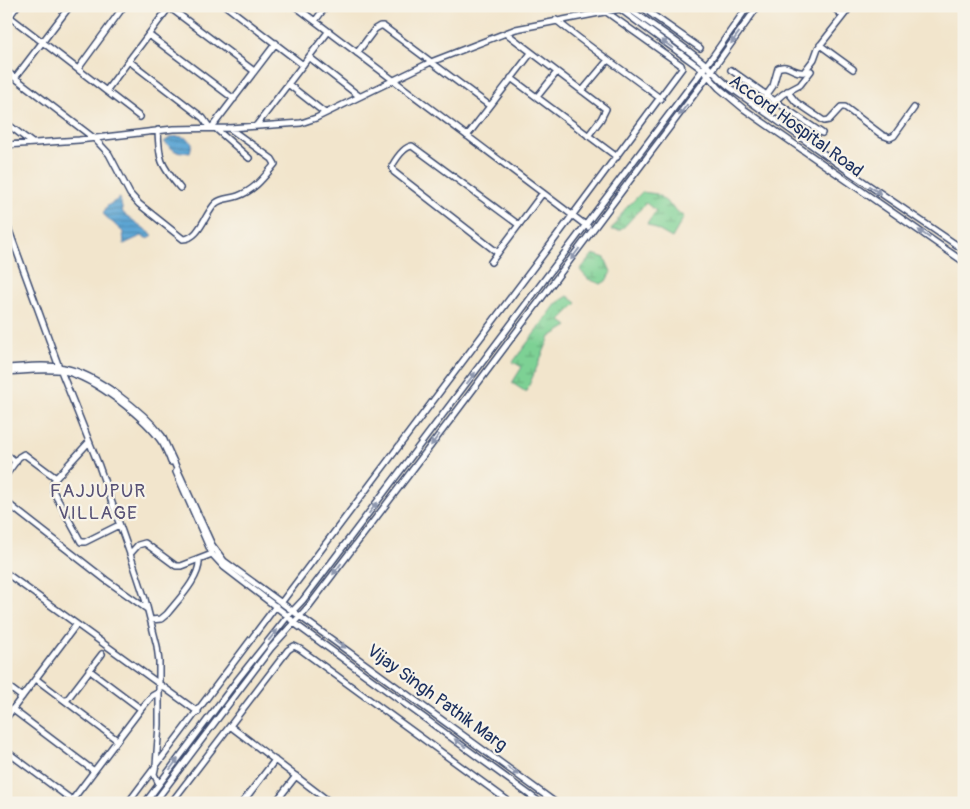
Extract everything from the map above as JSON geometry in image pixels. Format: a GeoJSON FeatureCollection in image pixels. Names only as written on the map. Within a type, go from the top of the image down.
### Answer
{"type":"FeatureCollection","features":[{"type":"Feature","properties":{"kind":"street"},"geometry":{"type":"LineString","coordinates":[[17,6],[8,16],[140,117]]}},
{"type":"Feature","properties":{"kind":"street"},"geometry":{"type":"LineString","coordinates":[[16,78],[70,6]]}},
{"type":"Feature","properties":{"kind":"street"},"geometry":{"type":"LineString","coordinates":[[78,69],[124,6]]}},
{"type":"Feature","properties":{"kind":"street"},"geometry":{"type":"LineString","coordinates":[[106,91],[170,6],[254,71]]}},
{"type":"Feature","properties":{"kind":"street"},"geometry":{"type":"LineString","coordinates":[[226,6],[303,65]]}},
{"type":"Feature","properties":{"kind":"street"},"geometry":{"type":"LineString","coordinates":[[295,6],[593,231]]}},
{"type":"Feature","properties":{"kind":"street"},"geometry":{"type":"LineString","coordinates":[[315,21],[326,6]]}},
{"type":"Feature","properties":{"kind":"street"},"geometry":{"type":"LineString","coordinates":[[281,602],[661,99],[682,66],[598,6]]}},
{"type":"Feature","properties":{"kind":"street"},"geometry":{"type":"LineString","coordinates":[[630,10],[642,6],[700,48]]}},
{"type":"Feature","properties":{"kind":"street"},"geometry":{"type":"LineString","coordinates":[[144,803],[238,679],[315,585],[705,68],[748,6]]}},
{"type":"Feature","properties":{"kind":"street"},"geometry":{"type":"LineString","coordinates":[[154,803],[271,648],[301,616],[593,231],[758,6]]}},
{"type":"Feature","properties":{"kind":"street"},"geometry":{"type":"LineString","coordinates":[[832,6],[844,16]]}},
{"type":"Feature","properties":{"kind":"street"},"geometry":{"type":"LineString","coordinates":[[758,107],[773,86],[778,68],[788,66],[797,72],[804,72],[812,62],[820,44],[851,6]]}},
{"type":"Feature","properties":{"kind":"street"},"geometry":{"type":"LineString","coordinates":[[6,145],[95,138],[158,130],[301,123],[431,62],[516,29],[556,20],[607,13],[620,7],[630,10],[682,46],[705,68],[712,71],[719,80],[964,250]]}},
{"type":"Feature","properties":{"kind":"street","name":"Accord Hospital Road"},"geometry":{"type":"LineString","coordinates":[[620,7],[705,68],[708,76],[744,109],[964,262]]}},
{"type":"Feature","properties":{"kind":"street"},"geometry":{"type":"LineString","coordinates":[[556,20],[661,99]]}},
{"type":"Feature","properties":{"kind":"street"},"geometry":{"type":"LineString","coordinates":[[357,53],[375,29],[380,26],[391,32],[490,106]]}},
{"type":"Feature","properties":{"kind":"street"},"geometry":{"type":"LineString","coordinates":[[256,126],[328,32]]}},
{"type":"Feature","properties":{"kind":"street"},"geometry":{"type":"LineString","coordinates":[[506,33],[606,109],[602,120],[588,136]]}},
{"type":"Feature","properties":{"kind":"street"},"geometry":{"type":"LineString","coordinates":[[149,35],[234,99]]}},
{"type":"Feature","properties":{"kind":"street"},"geometry":{"type":"LineString","coordinates":[[212,127],[276,43]]}},
{"type":"Feature","properties":{"kind":"street"},"geometry":{"type":"LineString","coordinates":[[820,44],[853,68]]}},
{"type":"Feature","properties":{"kind":"street"},"geometry":{"type":"LineString","coordinates":[[467,136],[532,52]]}},
{"type":"Feature","properties":{"kind":"street"},"geometry":{"type":"LineString","coordinates":[[309,57],[359,96]]}},
{"type":"Feature","properties":{"kind":"street"},"geometry":{"type":"LineString","coordinates":[[582,91],[608,60]]}},
{"type":"Feature","properties":{"kind":"street"},"geometry":{"type":"LineString","coordinates":[[129,61],[203,118],[249,158]]}},
{"type":"Feature","properties":{"kind":"street"},"geometry":{"type":"LineString","coordinates":[[732,70],[822,133]]}},
{"type":"Feature","properties":{"kind":"street"},"geometry":{"type":"LineString","coordinates":[[6,71],[95,138],[109,154],[127,188],[139,204],[173,232],[186,239],[194,235],[216,203],[236,197],[250,190],[260,182],[275,164],[272,159],[228,128]]}},
{"type":"Feature","properties":{"kind":"street"},"geometry":{"type":"LineString","coordinates":[[537,97],[557,72]]}},
{"type":"Feature","properties":{"kind":"street"},"geometry":{"type":"LineString","coordinates":[[767,113],[775,101],[787,91],[797,88],[811,72]]}},
{"type":"Feature","properties":{"kind":"street"},"geometry":{"type":"LineString","coordinates":[[511,78],[616,158]]}},
{"type":"Feature","properties":{"kind":"street"},"geometry":{"type":"LineString","coordinates":[[288,84],[325,113]]}},
{"type":"Feature","properties":{"kind":"street"},"geometry":{"type":"LineString","coordinates":[[787,91],[796,102],[824,121],[829,120],[841,107],[845,107],[882,135],[890,138],[894,136],[914,108]]}},
{"type":"Feature","properties":{"kind":"street"},"geometry":{"type":"LineString","coordinates":[[6,123],[32,143]]}},
{"type":"Feature","properties":{"kind":"street"},"geometry":{"type":"LineString","coordinates":[[158,130],[158,153],[162,164],[180,188]]}},
{"type":"Feature","properties":{"kind":"street"},"geometry":{"type":"LineString","coordinates":[[498,253],[394,172],[392,166],[408,146],[412,146],[519,225]]}},
{"type":"Feature","properties":{"kind":"street"},"geometry":{"type":"LineString","coordinates":[[491,262],[542,194]]}},
{"type":"Feature","properties":{"kind":"street"},"geometry":{"type":"LineString","coordinates":[[6,222],[130,554],[151,620],[158,654],[159,689],[154,774],[159,784]]}},
{"type":"Feature","properties":{"kind":"street"},"geometry":{"type":"LineString","coordinates":[[6,368],[33,366],[60,369],[96,385],[130,410],[151,429],[167,452],[212,554],[181,566],[176,566],[142,542],[130,554]]}},
{"type":"Feature","properties":{"kind":"street"},"geometry":{"type":"LineString","coordinates":[[6,372],[60,369]]}},
{"type":"Feature","properties":{"kind":"street","name":"Vijay Singh Pathik Marg"},"geometry":{"type":"LineString","coordinates":[[60,369],[83,374],[96,381],[134,408],[156,428],[168,447],[217,553],[224,561],[556,803]]}},
{"type":"Feature","properties":{"kind":"street"},"geometry":{"type":"LineString","coordinates":[[89,442],[56,478],[53,483],[53,491],[79,541],[85,542],[119,524]]}},
{"type":"Feature","properties":{"kind":"street"},"geometry":{"type":"LineString","coordinates":[[6,454],[16,462]]}},
{"type":"Feature","properties":{"kind":"street"},"geometry":{"type":"LineString","coordinates":[[6,475],[24,454],[56,478]]}},
{"type":"Feature","properties":{"kind":"street"},"geometry":{"type":"LineString","coordinates":[[6,502],[99,575],[148,609]]}},
{"type":"Feature","properties":{"kind":"street","name":"Vijay Singh Pathik Marg"},"geometry":{"type":"LineString","coordinates":[[212,554],[224,567],[276,606],[294,623],[541,803]]}},
{"type":"Feature","properties":{"kind":"street"},"geometry":{"type":"LineString","coordinates":[[151,620],[161,619],[167,614],[196,575],[200,566],[199,559]]}},
{"type":"Feature","properties":{"kind":"street"},"geometry":{"type":"LineString","coordinates":[[6,573],[159,689],[198,712]]}},
{"type":"Feature","properties":{"kind":"street"},"geometry":{"type":"LineString","coordinates":[[128,803],[276,606]]}},
{"type":"Feature","properties":{"kind":"street"},"geometry":{"type":"LineString","coordinates":[[6,718],[76,625]]}},
{"type":"Feature","properties":{"kind":"street"},"geometry":{"type":"LineString","coordinates":[[172,803],[288,650],[294,646],[316,660],[511,803]]}},
{"type":"Feature","properties":{"kind":"street"},"geometry":{"type":"LineString","coordinates":[[66,701],[102,654]]}},
{"type":"Feature","properties":{"kind":"street"},"geometry":{"type":"LineString","coordinates":[[89,670],[141,709]]}},
{"type":"Feature","properties":{"kind":"street"},"geometry":{"type":"LineString","coordinates":[[36,679],[118,740]]}},
{"type":"Feature","properties":{"kind":"street"},"geometry":{"type":"LineString","coordinates":[[6,685],[22,697]]}},
{"type":"Feature","properties":{"kind":"street"},"geometry":{"type":"LineString","coordinates":[[6,751],[72,802],[141,709],[159,689]]}},
{"type":"Feature","properties":{"kind":"street"},"geometry":{"type":"LineString","coordinates":[[12,709],[94,771]]}},
{"type":"Feature","properties":{"kind":"street"},"geometry":{"type":"LineString","coordinates":[[230,726],[331,803]]}},
{"type":"Feature","properties":{"kind":"street"},"geometry":{"type":"LineString","coordinates":[[242,803],[275,760]]}},
{"type":"Feature","properties":{"kind":"street"},"geometry":{"type":"LineString","coordinates":[[275,803],[296,776]]}},
{"type":"Feature","properties":{"kind":"green space"},"geometry":{"type":"Polygon","coordinates":[[[642,192],[657,194],[684,217],[672,238],[647,224],[656,211],[646,203],[621,230],[611,230],[625,209],[642,192]]]}},
{"type":"Feature","properties":{"kind":"green space"},"geometry":{"type":"Polygon","coordinates":[[[593,254],[605,258],[611,272],[606,281],[601,284],[588,279],[580,270],[593,254]]]}},
{"type":"Feature","properties":{"kind":"green space"},"geometry":{"type":"Polygon","coordinates":[[[568,296],[577,303],[560,320],[568,326],[550,337],[526,392],[512,383],[522,367],[513,362],[557,303],[568,296]]]}},
{"type":"Feature","properties":{"kind":"water"},"geometry":{"type":"Polygon","coordinates":[[[171,137],[183,137],[190,141],[192,143],[190,153],[175,151],[164,142],[171,137]]]}},
{"type":"Feature","properties":{"kind":"water"},"geometry":{"type":"Polygon","coordinates":[[[120,198],[123,213],[153,235],[149,239],[141,236],[124,244],[123,232],[103,214],[107,206],[120,198]]]}},
{"type":"Feature","properties":{"kind":"district","name":"FAJJUPUR VILLAGE"},"geometry":{"type":"Point","coordinates":[98,502]}}]}
